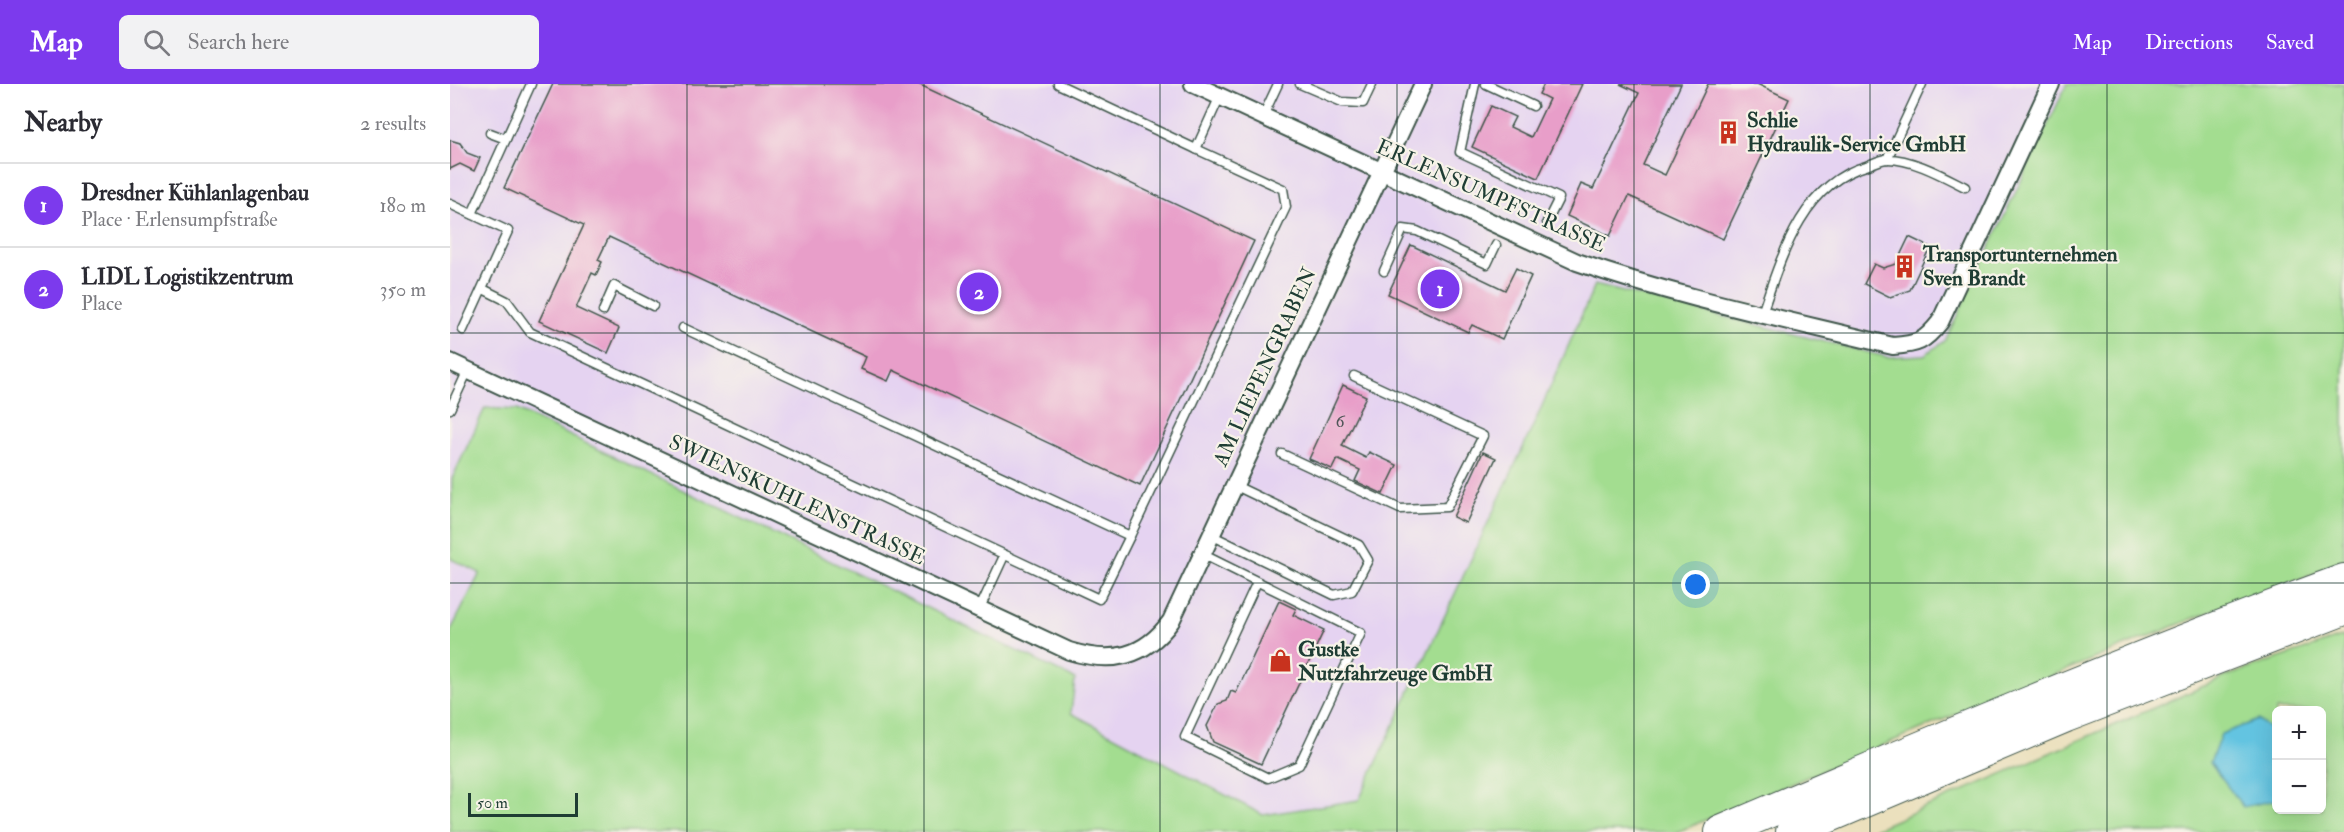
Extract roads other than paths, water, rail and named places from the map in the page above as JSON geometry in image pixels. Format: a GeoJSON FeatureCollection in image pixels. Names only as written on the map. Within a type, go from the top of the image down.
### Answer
{"type":"FeatureCollection","features":[{"type":"Feature","properties":{"kind":"highway"},"geometry":{"type":"LineString","coordinates":[[1721,832],[2049,693],[2344,580]]}},
{"type":"Feature","properties":{"kind":"highway"},"geometry":{"type":"LineString","coordinates":[[1792,832],[2066,716],[2344,609]]}},
{"type":"Feature","properties":{"kind":"street","name":"ERLENSUMPFSTRASSE"},"geometry":{"type":"LineString","coordinates":[[1193,84],[1577,262],[1607,273],[1893,346],[1913,345],[1922,341],[1940,322],[2051,84]]}},
{"type":"Feature","properties":{"kind":"street","name":"AM LIEPENGRABEN"},"geometry":{"type":"LineString","coordinates":[[1130,654],[1159,637],[1171,621],[1423,84]]}},
{"type":"Feature","properties":{"kind":"street","name":"SWIENSKUHLENSTRASSE"},"geometry":{"type":"LineString","coordinates":[[450,362],[979,610],[1078,654],[1106,658],[1130,654]]}},
{"type":"Feature","properties":{"kind":"lane"},"geometry":{"type":"LineString","coordinates":[[472,214],[531,84]]}},
{"type":"Feature","properties":{"kind":"lane"},"geometry":{"type":"LineString","coordinates":[[483,289],[507,301],[530,332],[1099,599],[1286,207],[1283,189],[1058,84]]}},
{"type":"Feature","properties":{"kind":"lane"},"geometry":{"type":"LineString","coordinates":[[1263,116],[1278,84]]}},
{"type":"Feature","properties":{"kind":"lane"},"geometry":{"type":"LineString","coordinates":[[1300,84],[1342,102],[1363,103],[1372,84]]}},
{"type":"Feature","properties":{"kind":"lane"},"geometry":{"type":"LineString","coordinates":[[1475,84],[1460,152],[1559,198],[1547,222]]}},
{"type":"Feature","properties":{"kind":"lane"},"geometry":{"type":"LineString","coordinates":[[1486,84],[1533,106]]}},
{"type":"Feature","properties":{"kind":"lane"},"geometry":{"type":"LineString","coordinates":[[1887,159],[1922,84]]}},
{"type":"Feature","properties":{"kind":"lane"},"geometry":{"type":"LineString","coordinates":[[1196,149],[1220,96]]}},
{"type":"Feature","properties":{"kind":"lane"},"geometry":{"type":"LineString","coordinates":[[490,132],[506,139]]}},
{"type":"Feature","properties":{"kind":"lane"},"geometry":{"type":"LineString","coordinates":[[1762,313],[1798,222],[1818,194],[1852,170],[1887,159],[1924,167],[1965,187]]}},
{"type":"Feature","properties":{"kind":"lane"},"geometry":{"type":"LineString","coordinates":[[450,204],[508,231],[463,330]]}},
{"type":"Feature","properties":{"kind":"lane"},"geometry":{"type":"LineString","coordinates":[[1384,272],[1403,229],[1417,231],[1487,264],[1496,245]]}},
{"type":"Feature","properties":{"kind":"lane"},"geometry":{"type":"LineString","coordinates":[[603,310],[614,286],[653,306]]}},
{"type":"Feature","properties":{"kind":"lane"},"geometry":{"type":"LineString","coordinates":[[683,328],[1130,536]]}},
{"type":"Feature","properties":{"kind":"lane"},"geometry":{"type":"LineString","coordinates":[[450,409],[468,370]]}},
{"type":"Feature","properties":{"kind":"lane"},"geometry":{"type":"LineString","coordinates":[[1282,454],[1400,509],[1447,507],[1483,436],[1354,376]]}},
{"type":"Feature","properties":{"kind":"lane"},"geometry":{"type":"LineString","coordinates":[[1210,535],[1334,595],[1352,591],[1368,560],[1359,544],[1233,485]]}},
{"type":"Feature","properties":{"kind":"lane"},"geometry":{"type":"LineString","coordinates":[[1202,554],[1360,633],[1299,765],[1268,778],[1185,737],[1257,582]]}},
{"type":"Feature","properties":{"kind":"lane"},"geometry":{"type":"LineString","coordinates":[[979,610],[1004,556]]}},
{"type":"Feature","properties":{"kind":"water"},"geometry":{"type":"Polygon","coordinates":[[[2258,720],[2272,730],[2272,801],[2243,807],[2210,763],[2221,734],[2258,720]]]}},
{"type":"Feature","properties":{"kind":"place","name":"Schlie Hydraulik-Service GmbH"},"geometry":{"type":"Point","coordinates":[1729,132]}},
{"type":"Feature","properties":{"kind":"place","name":"Transportunternehmen Sven Brandt"},"geometry":{"type":"Point","coordinates":[1905,266]}},
{"type":"Feature","properties":{"kind":"place","name":"Dresdner Kühlanlagenbau"},"geometry":{"type":"Point","coordinates":[1440,289]}},
{"type":"Feature","properties":{"kind":"place","name":"LIDL Logistikzentrum"},"geometry":{"type":"Point","coordinates":[979,292]}},
{"type":"Feature","properties":{"kind":"place","name":"Gustke Nutzfahrzeuge GmbH"},"geometry":{"type":"Point","coordinates":[1280,661]}}]}
